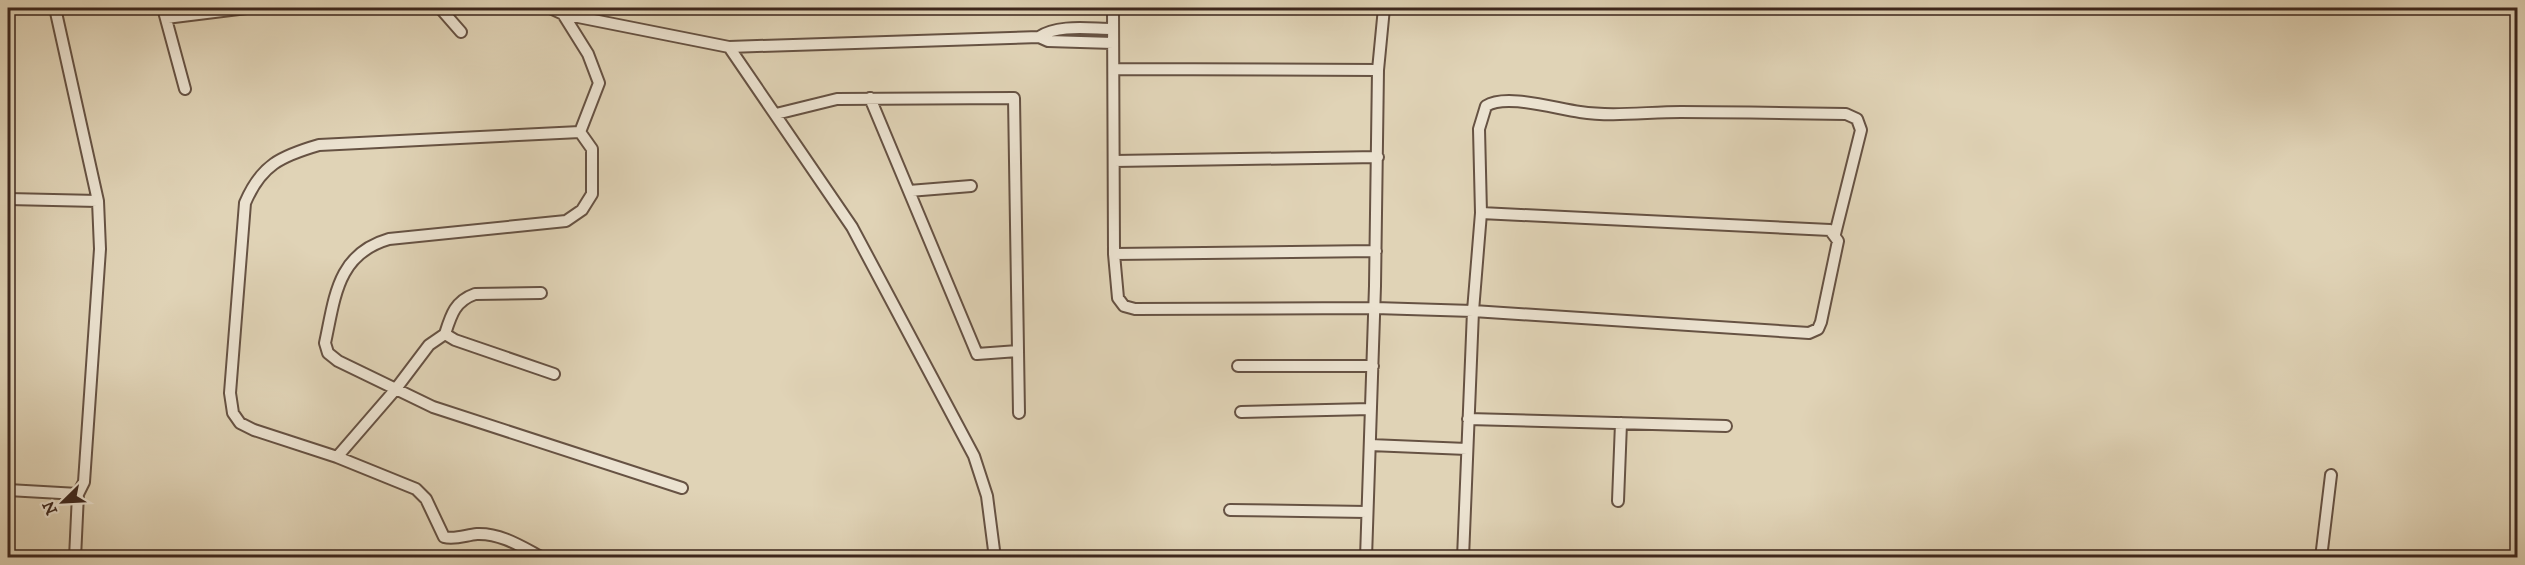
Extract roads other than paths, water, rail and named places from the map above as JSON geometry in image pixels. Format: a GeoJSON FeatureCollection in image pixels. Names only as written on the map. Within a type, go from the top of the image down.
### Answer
{"type":"FeatureCollection","features":[{"type":"Feature","properties":{"kind":"street"},"geometry":{"type":"LineString","coordinates":[[55,8],[98,201],[100,249],[84,482],[78,494],[75,558]]}},
{"type":"Feature","properties":{"kind":"street"},"geometry":{"type":"LineString","coordinates":[[185,89],[164,13],[247,8]]}},
{"type":"Feature","properties":{"kind":"street"},"geometry":{"type":"LineString","coordinates":[[440,8],[461,32]]}},
{"type":"Feature","properties":{"kind":"street"},"geometry":{"type":"LineString","coordinates":[[550,8],[563,14],[729,46],[753,48],[854,42],[1039,37],[1048,40],[1113,43]]}},
{"type":"Feature","properties":{"kind":"street"},"geometry":{"type":"LineString","coordinates":[[1113,8],[1114,254],[1118,298],[1124,306],[1135,309],[1375,308],[1473,311],[1809,333],[1818,329],[1821,322],[1838,241],[1830,230],[1481,213]]}},
{"type":"Feature","properties":{"kind":"street"},"geometry":{"type":"LineString","coordinates":[[1366,558],[1375,308],[1378,70],[1384,8]]}},
{"type":"Feature","properties":{"kind":"street"},"geometry":{"type":"LineString","coordinates":[[563,14],[588,54],[598,83],[580,132]]}},
{"type":"Feature","properties":{"kind":"street"},"geometry":{"type":"LineString","coordinates":[[1039,37],[1047,32],[1062,29],[1113,29]]}},
{"type":"Feature","properties":{"kind":"street"},"geometry":{"type":"LineString","coordinates":[[729,46],[852,227],[974,456],[987,496],[995,558]]}},
{"type":"Feature","properties":{"kind":"street"},"geometry":{"type":"LineString","coordinates":[[1115,69],[1378,70]]}},
{"type":"Feature","properties":{"kind":"street"},"geometry":{"type":"LineString","coordinates":[[870,98],[977,354],[1018,351]]}},
{"type":"Feature","properties":{"kind":"street"},"geometry":{"type":"LineString","coordinates":[[776,114],[837,99],[1014,98],[1019,413]]}},
{"type":"Feature","properties":{"kind":"street"},"geometry":{"type":"LineString","coordinates":[[1463,558],[1473,311],[1481,213],[1479,129],[1486,106],[1492,102],[1513,101],[1584,113],[1846,114],[1857,119],[1861,130],[1835,234]]}},
{"type":"Feature","properties":{"kind":"street"},"geometry":{"type":"LineString","coordinates":[[580,132],[592,149],[592,194],[582,210],[566,221],[389,239],[373,244],[360,252],[339,280],[325,343],[328,353],[338,361],[432,407],[682,488]]}},
{"type":"Feature","properties":{"kind":"street"},"geometry":{"type":"LineString","coordinates":[[543,558],[499,537],[475,534],[444,537],[426,499],[416,489],[337,457],[254,430],[240,423],[233,413],[230,393],[244,203],[252,186],[267,168],[286,155],[319,145],[580,132]]}},
{"type":"Feature","properties":{"kind":"street"},"geometry":{"type":"LineString","coordinates":[[1114,161],[1378,157]]}},
{"type":"Feature","properties":{"kind":"street"},"geometry":{"type":"LineString","coordinates":[[909,191],[971,186]]}},
{"type":"Feature","properties":{"kind":"street"},"geometry":{"type":"LineString","coordinates":[[8,199],[98,201]]}},
{"type":"Feature","properties":{"kind":"street"},"geometry":{"type":"LineString","coordinates":[[1114,254],[1376,251]]}},
{"type":"Feature","properties":{"kind":"street"},"geometry":{"type":"LineString","coordinates":[[337,457],[395,390],[429,345],[445,334],[453,310],[467,297],[475,294],[541,293]]}},
{"type":"Feature","properties":{"kind":"street"},"geometry":{"type":"LineString","coordinates":[[445,334],[554,374]]}},
{"type":"Feature","properties":{"kind":"street"},"geometry":{"type":"LineString","coordinates":[[1238,366],[1372,366]]}},
{"type":"Feature","properties":{"kind":"street"},"geometry":{"type":"LineString","coordinates":[[1241,412],[1371,409]]}},
{"type":"Feature","properties":{"kind":"street"},"geometry":{"type":"LineString","coordinates":[[1468,419],[1726,426]]}},
{"type":"Feature","properties":{"kind":"street"},"geometry":{"type":"LineString","coordinates":[[1618,501],[1621,423]]}},
{"type":"Feature","properties":{"kind":"street"},"geometry":{"type":"LineString","coordinates":[[1370,445],[1467,449]]}},
{"type":"Feature","properties":{"kind":"street"},"geometry":{"type":"LineString","coordinates":[[2321,558],[2331,475]]}},
{"type":"Feature","properties":{"kind":"street"},"geometry":{"type":"LineString","coordinates":[[8,490],[78,494]]}},
{"type":"Feature","properties":{"kind":"street"},"geometry":{"type":"LineString","coordinates":[[1230,510],[1367,512]]}}]}
